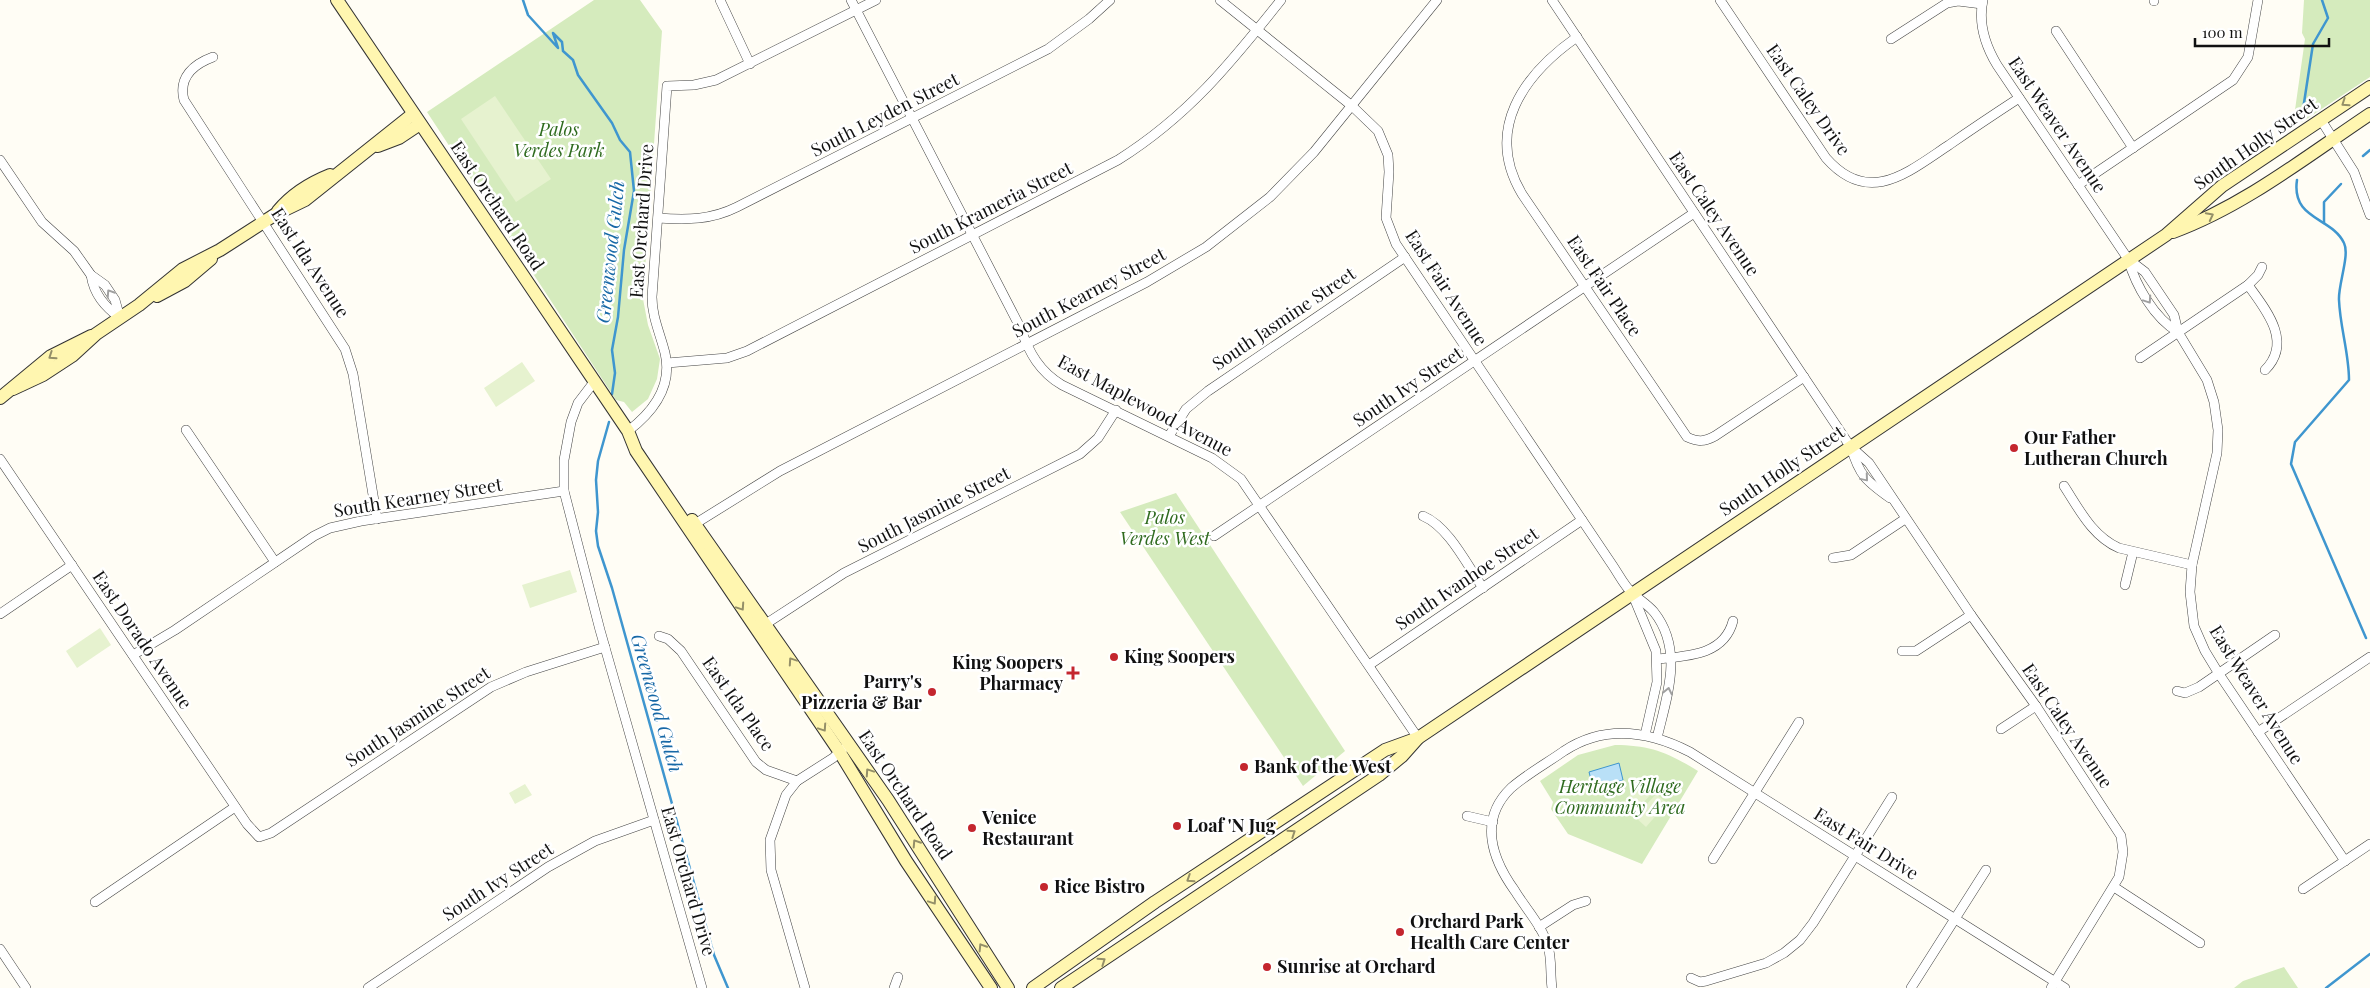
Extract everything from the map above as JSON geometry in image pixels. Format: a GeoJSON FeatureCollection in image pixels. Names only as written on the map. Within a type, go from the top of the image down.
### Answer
{"type":"FeatureCollection","features":[{"type":"Feature","properties":{"kind":"main road","name":"East Orchard Road"},"geometry":{"type":"LineString","coordinates":[[336,0],[628,431],[636,451],[691,526],[844,748],[925,856],[1008,988]]}},
{"type":"Feature","properties":{"kind":"main road","name":"South Holly Street"},"geometry":{"type":"LineString","coordinates":[[1061,988],[1375,778],[1397,761],[1418,738],[2166,235],[2222,186],[2370,87]]}},
{"type":"Feature","properties":{"kind":"main road","name":"South Holly Street"},"geometry":{"type":"LineString","coordinates":[[2166,235],[2191,225],[2236,202],[2370,114]]}},
{"type":"Feature","properties":{"kind":"main road"},"geometry":{"type":"LineString","coordinates":[[0,398],[57,353],[96,334],[140,305],[185,281],[220,250],[276,214],[288,200],[300,191],[340,171],[374,148],[392,129],[417,119]]}},
{"type":"Feature","properties":{"kind":"main road","name":"South Holly Street"},"geometry":{"type":"LineString","coordinates":[[1033,988],[1155,902],[1385,750],[1418,738]]}},
{"type":"Feature","properties":{"kind":"main road","name":"East Orchard Road"},"geometry":{"type":"LineString","coordinates":[[844,748],[897,847],[991,988]]}},
{"type":"Feature","properties":{"kind":"street"},"geometry":{"type":"LineString","coordinates":[[720,0],[750,64],[876,0]]}},
{"type":"Feature","properties":{"kind":"street","name":"East Maplewood Avenue"},"geometry":{"type":"LineString","coordinates":[[851,0],[1021,329],[1026,345],[1042,369],[1054,380],[1169,436],[1212,458],[1232,471],[1261,505],[1418,738]]}},
{"type":"Feature","properties":{"kind":"street","name":"South Leyden Street"},"geometry":{"type":"LineString","coordinates":[[658,218],[693,220],[720,215],[912,120],[1048,49],[1090,20],[1110,0]]}},
{"type":"Feature","properties":{"kind":"street","name":"East Fair Avenue"},"geometry":{"type":"LineString","coordinates":[[1220,0],[1372,123],[1386,147],[1389,164],[1386,218],[1391,235],[1632,593],[1641,617],[1654,642],[1657,659],[1657,682],[1645,734]]}},
{"type":"Feature","properties":{"kind":"street","name":"South Krameria Street"},"geometry":{"type":"LineString","coordinates":[[667,363],[720,359],[740,354],[1106,167],[1143,144],[1200,96],[1282,0]]}},
{"type":"Feature","properties":{"kind":"street","name":"South Kearney Street"},"geometry":{"type":"LineString","coordinates":[[691,526],[780,471],[1178,265],[1230,230],[1270,197],[1289,178],[1352,106],[1437,0]]}},
{"type":"Feature","properties":{"kind":"street","name":"East Caley Avenue"},"geometry":{"type":"LineString","coordinates":[[1552,0],[1850,446],[1869,464],[1971,615],[2036,706],[2121,836],[2123,852],[2121,868],[2114,887],[2053,985]]}},
{"type":"Feature","properties":{"kind":"street","name":"East Caley Drive"},"geometry":{"type":"LineString","coordinates":[[1720,0],[1826,158],[1840,172],[1858,180],[1878,182],[1901,176],[2019,98]]}},
{"type":"Feature","properties":{"kind":"street"},"geometry":{"type":"LineString","coordinates":[[2078,185],[2227,86],[2238,75],[2248,57],[2258,0]]}},
{"type":"Feature","properties":{"kind":"street"},"geometry":{"type":"LineString","coordinates":[[1891,39],[1948,3],[1958,1],[1982,2]]}},
{"type":"Feature","properties":{"kind":"street","name":"East Weaver Avenue"},"geometry":{"type":"LineString","coordinates":[[1982,2],[1981,23],[1988,47],[2019,98],[2128,260],[2134,279],[2165,324],[2178,332]]}},
{"type":"Feature","properties":{"kind":"street"},"geometry":{"type":"LineString","coordinates":[[2056,32],[2133,148]]}},
{"type":"Feature","properties":{"kind":"street","name":"East Fair Place"},"geometry":{"type":"LineString","coordinates":[[1577,37],[1551,58],[1523,92],[1510,116],[1506,148],[1515,182],[1585,287],[1686,437],[1697,442],[1705,441],[1715,436],[1804,377]]}},
{"type":"Feature","properties":{"kind":"street","name":"East Ida Avenue"},"geometry":{"type":"LineString","coordinates":[[213,57],[197,63],[189,72],[182,89],[184,100],[335,330],[348,356],[377,519]]}},
{"type":"Feature","properties":{"kind":"street","name":"East Orchard Drive"},"geometry":{"type":"LineString","coordinates":[[628,431],[645,418],[656,406],[665,384],[667,363],[652,306],[667,86],[708,83],[750,64]]}},
{"type":"Feature","properties":{"kind":"street"},"geometry":{"type":"LineString","coordinates":[[2320,120],[2361,187],[2370,215]]}},
{"type":"Feature","properties":{"kind":"street"},"geometry":{"type":"LineString","coordinates":[[0,160],[42,222],[74,251],[91,275],[105,285],[116,304],[120,318]]}},
{"type":"Feature","properties":{"kind":"street","name":"South Ivy Street"},"geometry":{"type":"LineString","coordinates":[[1214,536],[1694,213]]}},
{"type":"Feature","properties":{"kind":"street","name":"South Jasmine Street"},"geometry":{"type":"LineString","coordinates":[[1169,436],[1186,409],[1208,391],[1405,257]]}},
{"type":"Feature","properties":{"kind":"street","name":"East Weaver Avenue"},"geometry":{"type":"LineString","coordinates":[[2128,260],[2145,272],[2174,315],[2178,332],[2207,380],[2214,402],[2218,430],[2217,453],[2192,565],[2190,592],[2194,626],[2205,651],[2219,674],[2345,861]]}},
{"type":"Feature","properties":{"kind":"street"},"geometry":{"type":"LineString","coordinates":[[2140,358],[2248,285],[2258,275],[2262,267]]}},
{"type":"Feature","properties":{"kind":"street"},"geometry":{"type":"LineString","coordinates":[[2248,285],[2272,319],[2276,330],[2277,349],[2272,361],[2265,370]]}},
{"type":"Feature","properties":{"kind":"street","name":"East Orchard Drive"},"geometry":{"type":"LineString","coordinates":[[594,382],[578,404],[571,422],[564,460],[564,491],[605,647],[702,988]]}},
{"type":"Feature","properties":{"kind":"street","name":"South Jasmine Street"},"geometry":{"type":"LineString","coordinates":[[761,626],[844,573],[1074,457],[1098,438],[1116,410]]}},
{"type":"Feature","properties":{"kind":"street"},"geometry":{"type":"LineString","coordinates":[[186,430],[275,562]]}},
{"type":"Feature","properties":{"kind":"street","name":"East Dorado Avenue"},"geometry":{"type":"LineString","coordinates":[[0,459],[252,832],[259,837]]}},
{"type":"Feature","properties":{"kind":"street"},"geometry":{"type":"LineString","coordinates":[[2064,486],[2098,535],[2109,543],[2133,552],[2192,565]]}},
{"type":"Feature","properties":{"kind":"street","name":"South Kearney Street"},"geometry":{"type":"LineString","coordinates":[[133,655],[325,530],[377,519],[564,491]]}},
{"type":"Feature","properties":{"kind":"street"},"geometry":{"type":"LineString","coordinates":[[1423,516],[1432,520],[1442,529],[1483,588]]}},
{"type":"Feature","properties":{"kind":"street"},"geometry":{"type":"LineString","coordinates":[[1833,558],[1851,555],[1905,519]]}},
{"type":"Feature","properties":{"kind":"street","name":"South Ivanhoe Street"},"geometry":{"type":"LineString","coordinates":[[1369,665],[1582,520]]}},
{"type":"Feature","properties":{"kind":"street"},"geometry":{"type":"LineString","coordinates":[[2125,585],[2133,552]]}},
{"type":"Feature","properties":{"kind":"street"},"geometry":{"type":"LineString","coordinates":[[0,614],[72,565]]}},
{"type":"Feature","properties":{"kind":"street","name":"East Fair Avenue"},"geometry":{"type":"LineString","coordinates":[[1632,593],[1653,611],[1668,639],[1671,658],[1670,682],[1657,738]]}},
{"type":"Feature","properties":{"kind":"street"},"geometry":{"type":"LineString","coordinates":[[1902,651],[1916,651],[1971,615]]}},
{"type":"Feature","properties":{"kind":"street"},"geometry":{"type":"LineString","coordinates":[[1657,659],[1690,657],[1709,650],[1728,636],[1733,621]]}},
{"type":"Feature","properties":{"kind":"street"},"geometry":{"type":"LineString","coordinates":[[2177,691],[2191,691],[2275,635]]}},
{"type":"Feature","properties":{"kind":"street","name":"East Ida Place"},"geometry":{"type":"LineString","coordinates":[[659,636],[668,639],[681,651],[756,762],[766,770],[797,781]]}},
{"type":"Feature","properties":{"kind":"street","name":"South Jasmine Street"},"geometry":{"type":"LineString","coordinates":[[259,837],[271,833],[491,687],[526,672],[605,647]]}},
{"type":"Feature","properties":{"kind":"street"},"geometry":{"type":"LineString","coordinates":[[2258,732],[2370,656]]}},
{"type":"Feature","properties":{"kind":"street"},"geometry":{"type":"LineString","coordinates":[[2001,730],[2036,706]]}},
{"type":"Feature","properties":{"kind":"street"},"geometry":{"type":"LineString","coordinates":[[1713,859],[1799,722]]}},
{"type":"Feature","properties":{"kind":"street","name":"East Fair Drive"},"geometry":{"type":"LineString","coordinates":[[1493,822],[1498,806],[1512,787],[1568,749],[1589,738],[1610,733],[1645,734],[1690,752],[1954,919],[2053,985],[2064,988]]}},
{"type":"Feature","properties":{"kind":"street"},"geometry":{"type":"LineString","coordinates":[[805,988],[769,862],[770,840],[786,795],[797,781],[833,758],[844,748]]}},
{"type":"Feature","properties":{"kind":"street"},"geometry":{"type":"LineString","coordinates":[[1691,978],[1700,982],[1706,981],[1766,963],[1784,953],[1807,931],[1892,796]]}},
{"type":"Feature","properties":{"kind":"street"},"geometry":{"type":"LineString","coordinates":[[95,902],[235,807]]}},
{"type":"Feature","properties":{"kind":"street"},"geometry":{"type":"LineString","coordinates":[[1467,816],[1493,822],[1491,836],[1494,856],[1506,879],[1539,927],[1549,952],[1552,988]]}},
{"type":"Feature","properties":{"kind":"street","name":"South Ivy Street"},"geometry":{"type":"LineString","coordinates":[[368,988],[548,867],[595,840],[654,820]]}},
{"type":"Feature","properties":{"kind":"street"},"geometry":{"type":"LineString","coordinates":[[2303,889],[2370,844]]}},
{"type":"Feature","properties":{"kind":"street"},"geometry":{"type":"LineString","coordinates":[[1911,988],[1986,870]]}},
{"type":"Feature","properties":{"kind":"street"},"geometry":{"type":"LineString","coordinates":[[2114,887],[2200,943]]}},
{"type":"Feature","properties":{"kind":"street"},"geometry":{"type":"LineString","coordinates":[[1539,927],[1572,905],[1586,901]]}},
{"type":"Feature","properties":{"kind":"street"},"geometry":{"type":"LineString","coordinates":[[0,949],[26,988]]}},
{"type":"Feature","properties":{"kind":"street"},"geometry":{"type":"LineString","coordinates":[[894,988],[898,977]]}},
{"type":"Feature","properties":{"kind":"green space","name":"Palos Verdes Park"},"geometry":{"type":"Polygon","coordinates":[[[594,0],[640,0],[662,31],[643,299],[648,325],[660,359],[657,379],[648,399],[632,412],[624,402],[616,400],[427,112],[594,0]]]}},
{"type":"Feature","properties":{"kind":"green space"},"geometry":{"type":"Polygon","coordinates":[[[2304,0],[2370,0],[2370,77],[2302,122],[2294,117],[2305,39],[2302,33],[2304,0]]]}},
{"type":"Feature","properties":{"kind":"green space"},"geometry":{"type":"Polygon","coordinates":[[[495,96],[551,179],[516,202],[461,119],[495,96]]]}},
{"type":"Feature","properties":{"kind":"green space"},"geometry":{"type":"Polygon","coordinates":[[[522,362],[535,381],[496,407],[484,388],[522,362]]]}},
{"type":"Feature","properties":{"kind":"green space","name":"Palos Verdes West"},"geometry":{"type":"Polygon","coordinates":[[[1176,493],[1345,751],[1303,786],[1120,512],[1176,493]]]}},
{"type":"Feature","properties":{"kind":"green space"},"geometry":{"type":"Polygon","coordinates":[[[570,570],[577,592],[530,608],[522,585],[570,570]]]}},
{"type":"Feature","properties":{"kind":"green space"},"geometry":{"type":"Polygon","coordinates":[[[100,628],[111,645],[77,668],[66,651],[100,628]]]}},
{"type":"Feature","properties":{"kind":"green space","name":"Heritage Village Community Area"},"geometry":{"type":"Polygon","coordinates":[[[1615,745],[1649,748],[1659,751],[1678,759],[1698,771],[1642,864],[1568,834],[1551,809],[1553,802],[1540,781],[1578,755],[1615,745]]]}},
{"type":"Feature","properties":{"kind":"green space"},"geometry":{"type":"Polygon","coordinates":[[[1642,781],[1654,791],[1632,815],[1621,805],[1642,781]]]}},
{"type":"Feature","properties":{"kind":"green space"},"geometry":{"type":"Polygon","coordinates":[[[525,784],[532,795],[515,804],[509,793],[525,784]]]}},
{"type":"Feature","properties":{"kind":"green space"},"geometry":{"type":"Polygon","coordinates":[[[1656,794],[1667,803],[1646,827],[1635,817],[1656,794]]]}},
{"type":"Feature","properties":{"kind":"green space"},"geometry":{"type":"Polygon","coordinates":[[[2284,967],[2298,988],[2234,988],[2243,981],[2284,967]]]}},
{"type":"Feature","properties":{"kind":"water"},"geometry":{"type":"Polygon","coordinates":[[[1619,763],[1623,780],[1597,788],[1597,791],[1594,791],[1589,772],[1619,763]]]}},
{"type":"Feature","properties":{"kind":"waterway","name":"Greenwood Gulch"},"geometry":{"type":"LineString","coordinates":[[523,0],[528,15],[558,48],[553,33],[562,42],[563,51],[573,60],[578,75],[612,123],[620,140],[630,152],[634,191],[624,250],[618,317],[612,350],[615,373],[612,394]]}},
{"type":"Feature","properties":{"kind":"waterway"},"geometry":{"type":"LineString","coordinates":[[2302,116],[2313,44],[2328,18],[2322,0]]}},
{"type":"Feature","properties":{"kind":"waterway"},"geometry":{"type":"LineString","coordinates":[[2363,156],[2370,150]]}},
{"type":"Feature","properties":{"kind":"waterway"},"geometry":{"type":"LineString","coordinates":[[2297,180],[2297,193],[2300,203],[2306,211],[2338,234],[2344,243],[2346,255],[2339,300],[2349,380],[2295,442],[2291,464],[2366,638]]}},
{"type":"Feature","properties":{"kind":"waterway"},"geometry":{"type":"LineString","coordinates":[[2324,223],[2324,202],[2341,184]]}},
{"type":"Feature","properties":{"kind":"waterway","name":"Greenwood Gulch"},"geometry":{"type":"LineString","coordinates":[[609,422],[598,461],[596,480],[598,512],[596,531],[598,546],[612,588],[714,955],[728,988]]}},
{"type":"Feature","properties":{"kind":"waterway"},"geometry":{"type":"LineString","coordinates":[[2326,988],[2370,954]]}},
{"type":"Feature","properties":{"kind":"place","name":"Our Father Lutheran Church"},"geometry":{"type":"Point","coordinates":[2014,448]}},
{"type":"Feature","properties":{"kind":"place","name":"King Soopers"},"geometry":{"type":"Point","coordinates":[1114,657]}},
{"type":"Feature","properties":{"kind":"place","name":"King Soopers Pharmacy"},"geometry":{"type":"Point","coordinates":[1073,673]}},
{"type":"Feature","properties":{"kind":"place","name":"Parry's Pizzeria & Bar"},"geometry":{"type":"Point","coordinates":[932,692]}},
{"type":"Feature","properties":{"kind":"place","name":"Bank of the West"},"geometry":{"type":"Point","coordinates":[1244,767]}},
{"type":"Feature","properties":{"kind":"place","name":"Loaf 'N Jug"},"geometry":{"type":"Point","coordinates":[1177,826]}},
{"type":"Feature","properties":{"kind":"place","name":"Venice Restaurant"},"geometry":{"type":"Point","coordinates":[972,828]}},
{"type":"Feature","properties":{"kind":"place","name":"Rice Bistro"},"geometry":{"type":"Point","coordinates":[1044,887]}},
{"type":"Feature","properties":{"kind":"place","name":"Orchard Park Health Care Center"},"geometry":{"type":"Point","coordinates":[1400,932]}},
{"type":"Feature","properties":{"kind":"place","name":"Sunrise at Orchard"},"geometry":{"type":"Point","coordinates":[1267,967]}}]}
